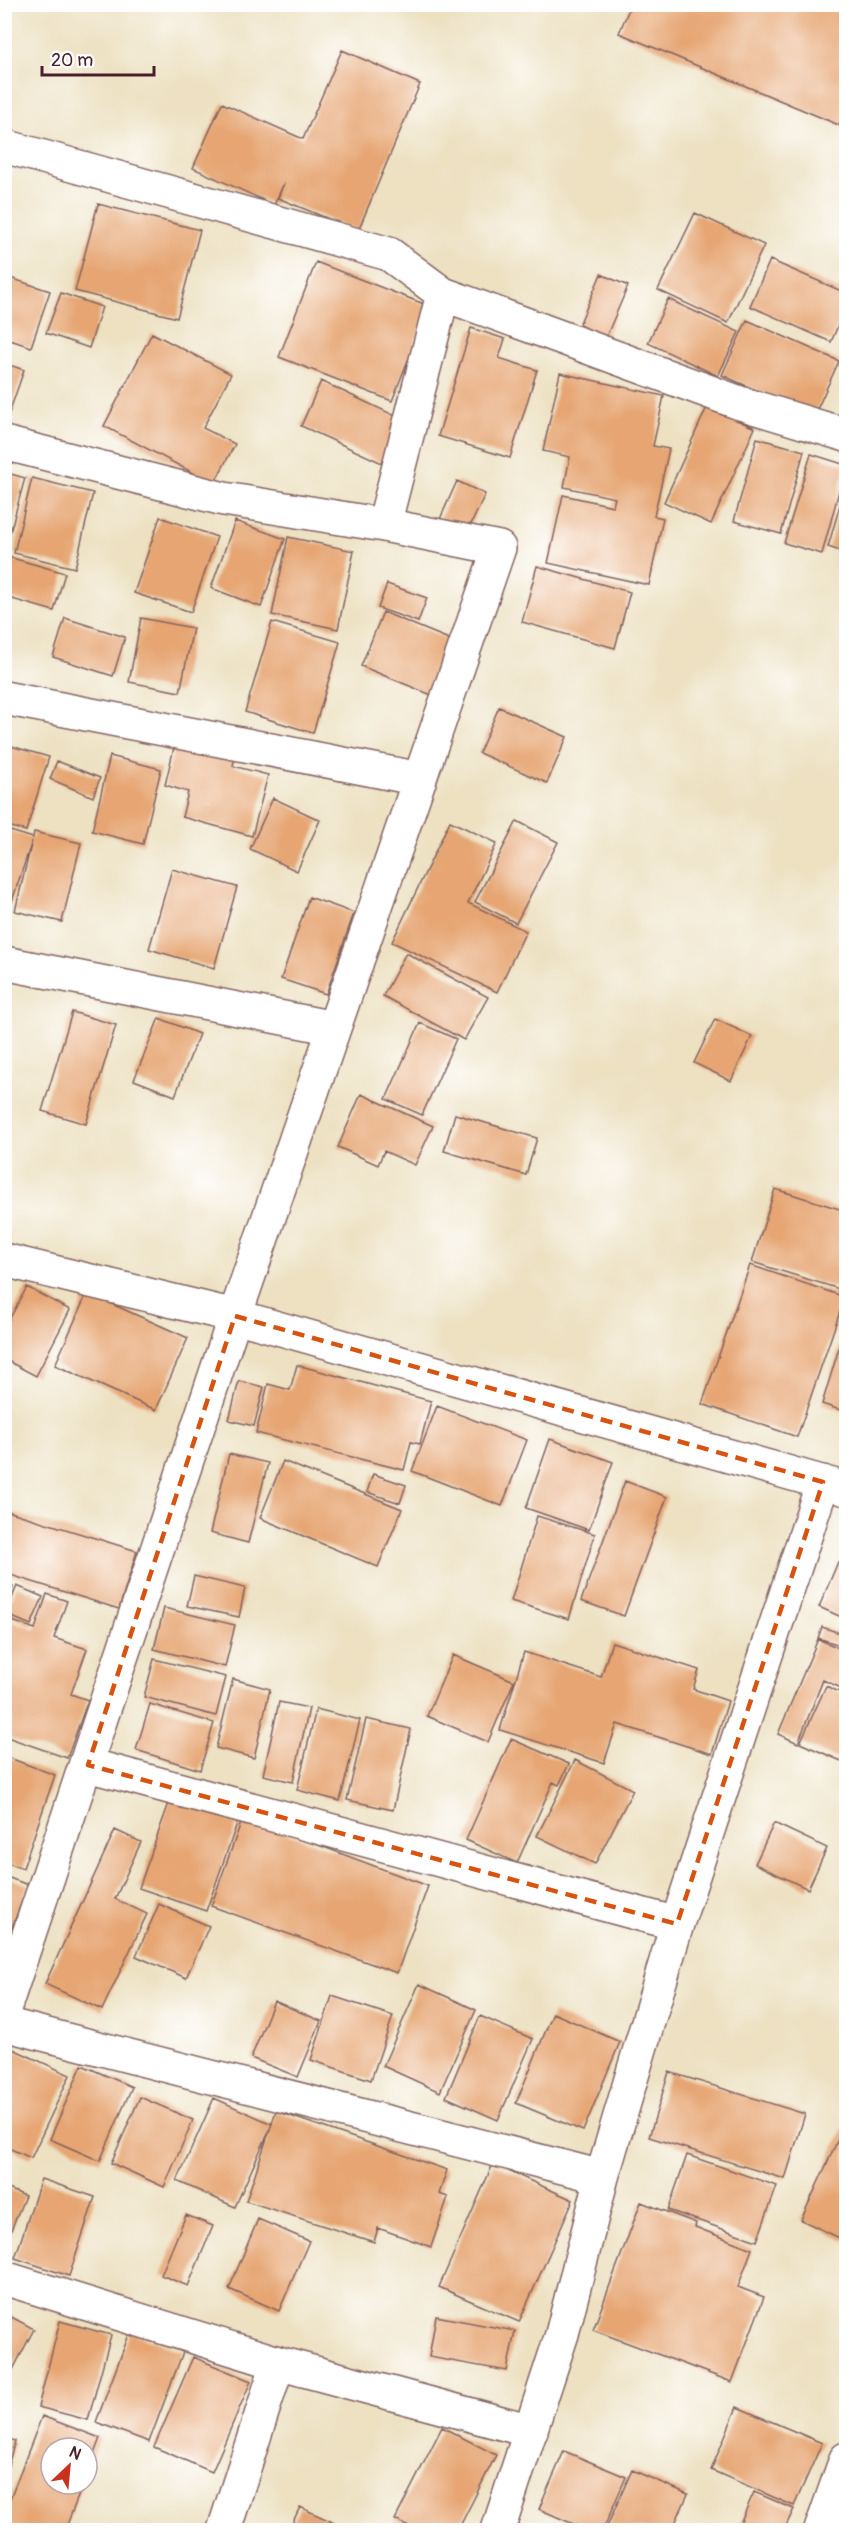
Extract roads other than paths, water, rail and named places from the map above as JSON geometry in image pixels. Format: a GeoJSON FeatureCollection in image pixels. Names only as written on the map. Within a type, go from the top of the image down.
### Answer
{"type":"FeatureCollection","features":[{"type":"Feature","properties":{"kind":"street"},"geometry":{"type":"LineString","coordinates":[[4,146],[389,254],[443,294],[740,403],[846,435]]}},
{"type":"Feature","properties":{"kind":"street"},"geometry":{"type":"LineString","coordinates":[[384,525],[443,294]]}},
{"type":"Feature","properties":{"kind":"street"},"geometry":{"type":"LineString","coordinates":[[4,443],[224,499],[384,525],[499,548],[236,1316],[88,1765],[4,2008]]}},
{"type":"Feature","properties":{"kind":"street"},"geometry":{"type":"LineString","coordinates":[[4,698],[420,779]]}},
{"type":"Feature","properties":{"kind":"street"},"geometry":{"type":"LineString","coordinates":[[4,963],[334,1028]]}},
{"type":"Feature","properties":{"kind":"street"},"geometry":{"type":"LineString","coordinates":[[4,1260],[236,1316],[835,1485],[677,1924],[602,2177],[562,2334],[498,2530]]}},
{"type":"Feature","properties":{"kind":"street"},"geometry":{"type":"LineString","coordinates":[[88,1765],[677,1924]]}},
{"type":"Feature","properties":{"kind":"street"},"geometry":{"type":"LineString","coordinates":[[4,2024],[602,2177]]}},
{"type":"Feature","properties":{"kind":"street"},"geometry":{"type":"LineString","coordinates":[[4,2278],[278,2363],[531,2431]]}},
{"type":"Feature","properties":{"kind":"street"},"geometry":{"type":"LineString","coordinates":[[224,2530],[278,2363]]}},
{"type":"Feature","properties":{"kind":"street"},"geometry":{"type":"LineString","coordinates":[[821,2530],[846,2458]]}}]}
